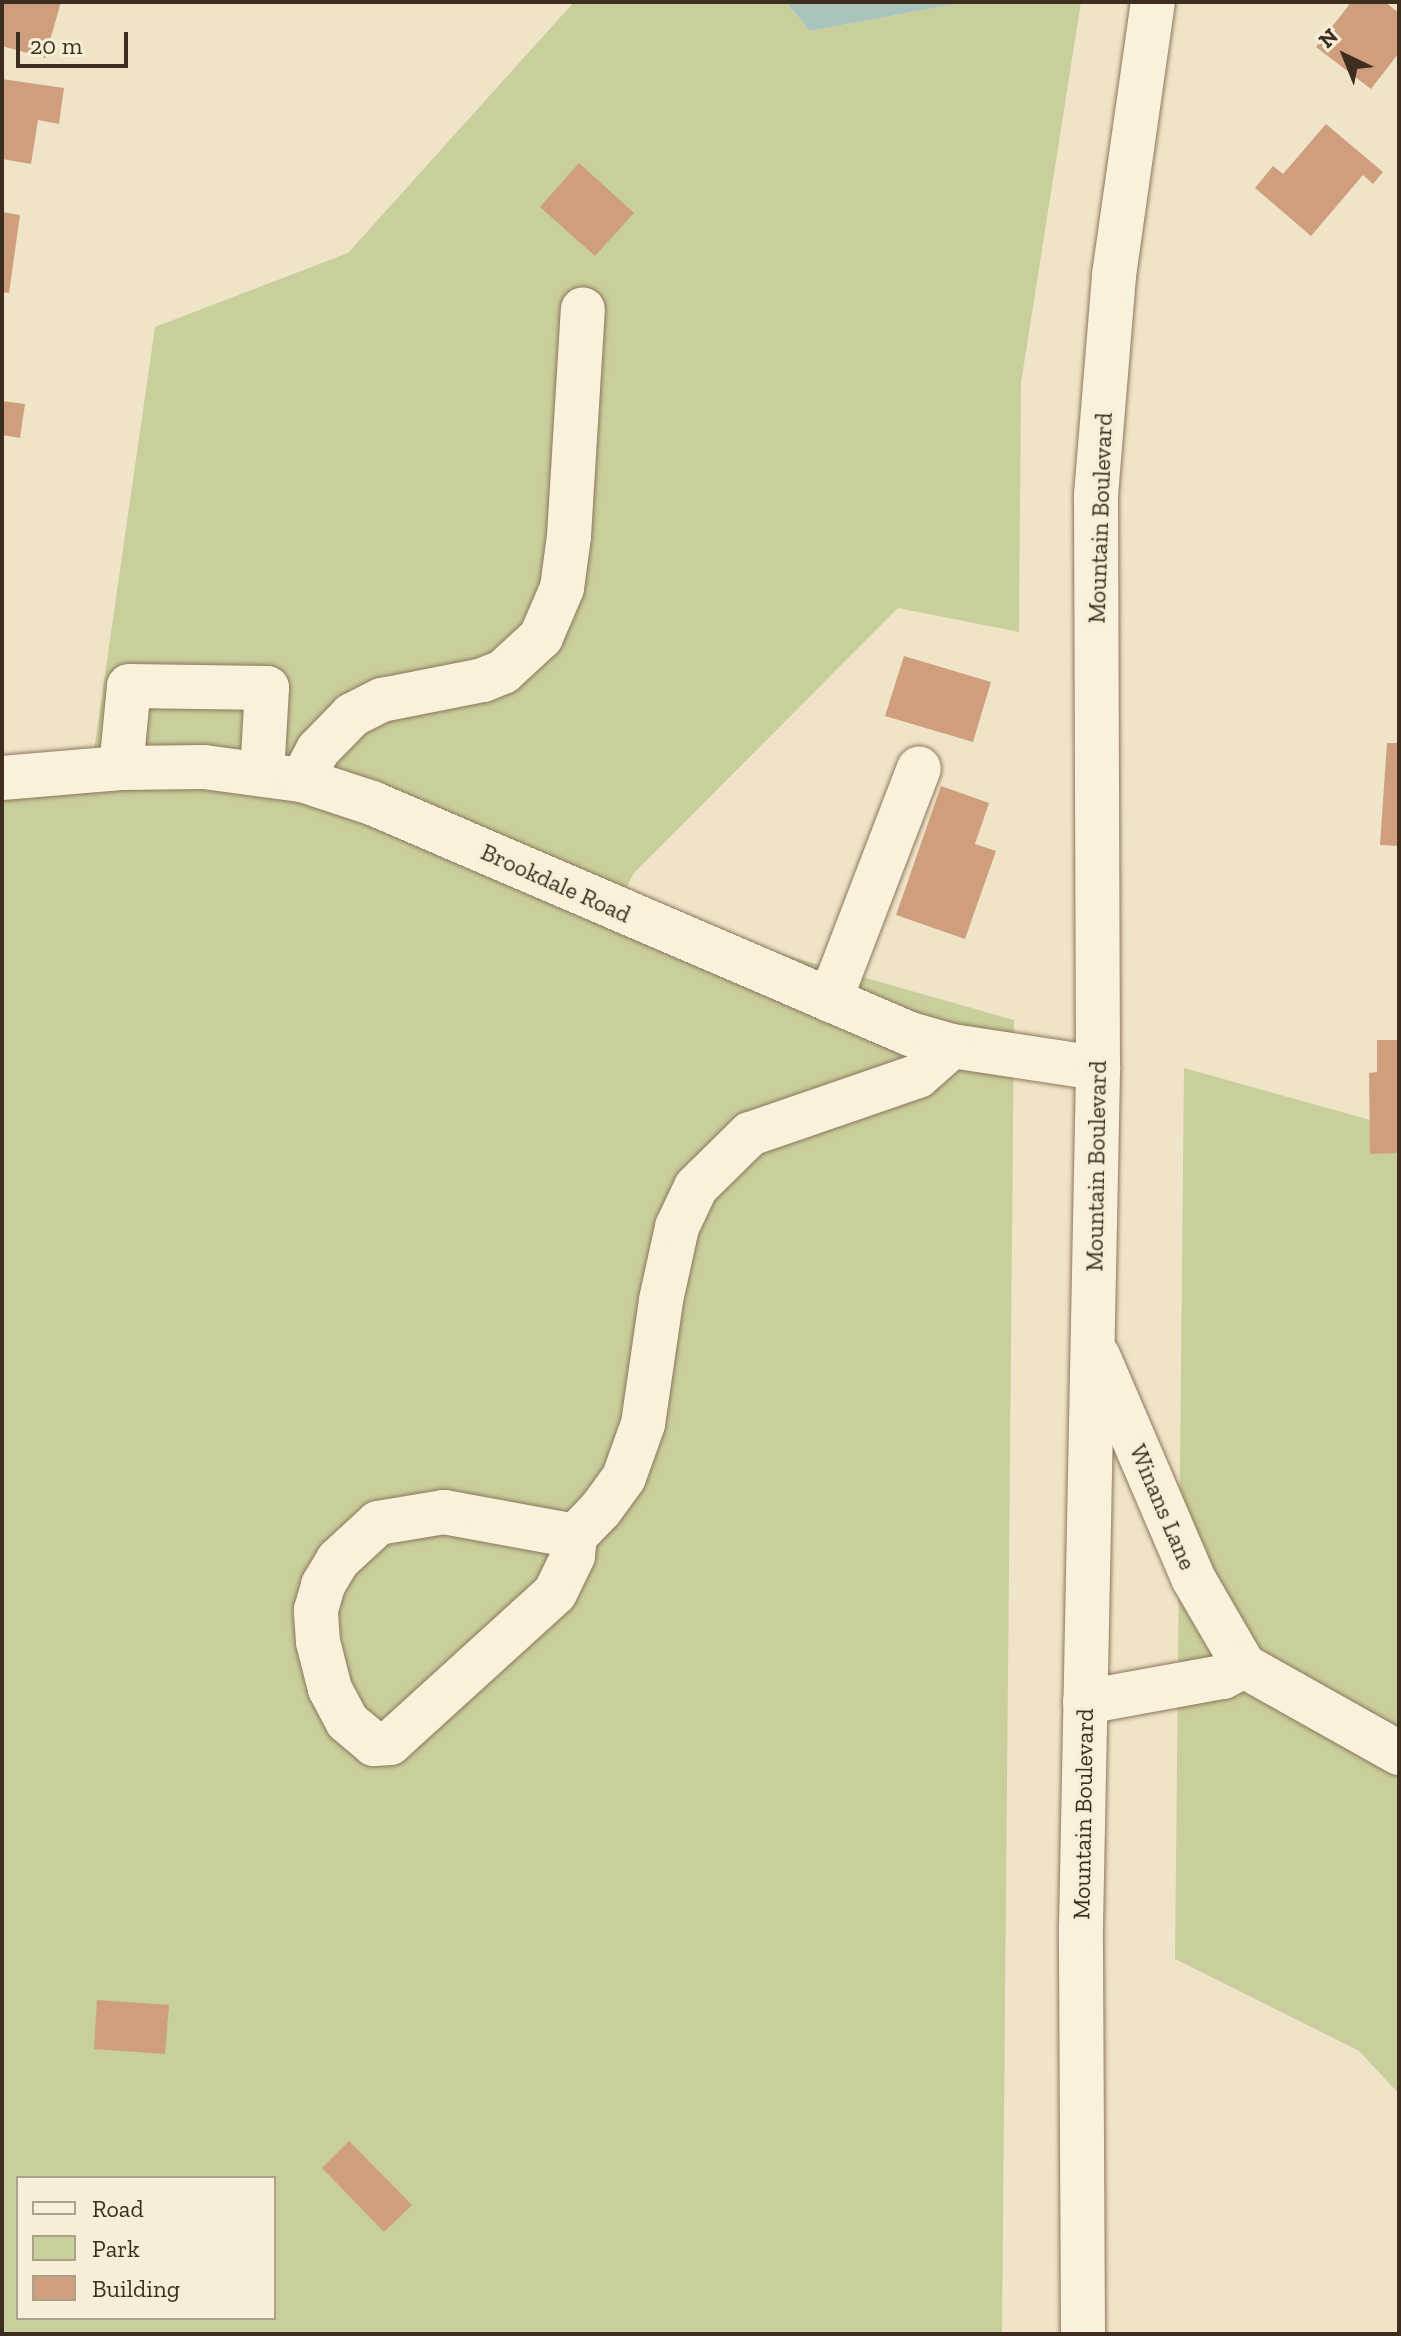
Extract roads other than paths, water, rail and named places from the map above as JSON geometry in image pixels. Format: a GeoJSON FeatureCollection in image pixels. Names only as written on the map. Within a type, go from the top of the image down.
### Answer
{"type":"FeatureCollection","features":[{"type":"Feature","properties":{"kind":"street","name":"Mountain Boulevard"},"geometry":{"type":"LineString","coordinates":[[1083,2334],[1081,1926],[1098,1068],[1096,495],[1114,275],[1153,2]]}},
{"type":"Feature","properties":{"kind":"street"},"geometry":{"type":"LineString","coordinates":[[121,768],[129,686],[267,688],[282,777],[318,750],[352,715],[382,700],[483,680],[503,672],[541,637],[562,588],[583,309]]}},
{"type":"Feature","properties":{"kind":"street","name":"Brookdale Road"},"geometry":{"type":"LineString","coordinates":[[2,778],[121,768],[204,767],[282,777],[372,803],[910,1034],[952,1046],[1098,1068]]}},
{"type":"Feature","properties":{"kind":"street"},"geometry":{"type":"LineString","coordinates":[[830,1000],[919,768]]}},
{"type":"Feature","properties":{"kind":"street"},"geometry":{"type":"LineString","coordinates":[[575,1536],[444,1512],[378,1523],[338,1560],[323,1585],[316,1610],[318,1642],[330,1689],[347,1721],[374,1744],[390,1743],[555,1593],[573,1556],[575,1536],[601,1509],[624,1477],[643,1424],[661,1300],[677,1227],[696,1187],[750,1134],[918,1076],[952,1046]]}},
{"type":"Feature","properties":{"kind":"street","name":"Winans Lane"},"geometry":{"type":"LineString","coordinates":[[1092,1342],[1193,1578],[1244,1666]]}},
{"type":"Feature","properties":{"kind":"street"},"geometry":{"type":"LineString","coordinates":[[1085,1702],[1223,1677],[1244,1666],[1399,1753]]}},
{"type":"Feature","properties":{"kind":"water"},"geometry":{"type":"Polygon","coordinates":[[[786,2],[966,2],[810,31],[786,2]]]}}]}
